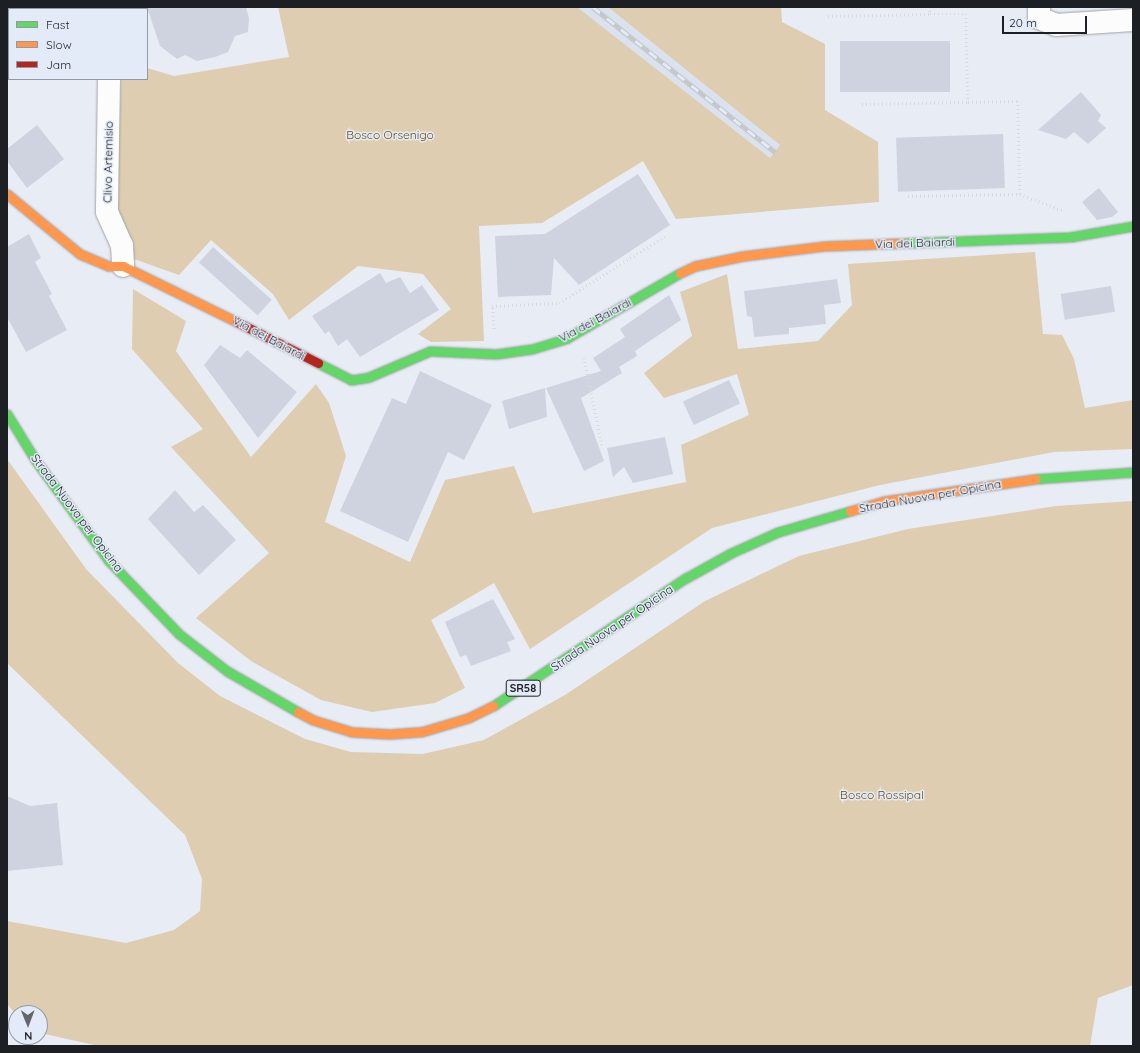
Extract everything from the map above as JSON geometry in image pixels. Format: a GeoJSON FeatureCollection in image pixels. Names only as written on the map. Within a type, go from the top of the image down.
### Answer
{"type":"FeatureCollection","features":[{"type":"Feature","properties":{"kind":"main road","name":"Via dei Baiardi"},"geometry":{"type":"LineString","coordinates":[[7,194],[80,254],[108,266],[122,266],[228,315],[351,380],[369,377],[430,351],[510,352],[532,349],[579,332],[625,307],[656,284],[695,266],[744,256],[825,246],[1070,237],[1133,226]]}},
{"type":"Feature","properties":{"kind":"main road","name":"Strada Nuova per Opicina"},"geometry":{"type":"LineString","coordinates":[[7,414],[36,461],[109,561],[179,634],[226,671],[313,720],[352,732],[390,734],[421,732],[468,718],[506,700],[686,578],[731,552],[778,532],[884,501],[1038,478],[1133,472]]}},
{"type":"Feature","properties":{"kind":"street"},"geometry":{"type":"LineString","coordinates":[[1039,7],[1039,18],[1056,25],[1133,20]]}},
{"type":"Feature","properties":{"kind":"street","name":"Clivo Artemisio"},"geometry":{"type":"LineString","coordinates":[[109,80],[107,212],[122,245],[122,266]]}},
{"type":"Feature","properties":{"kind":"path"},"geometry":{"type":"LineString","coordinates":[[930,7],[930,14]]}},
{"type":"Feature","properties":{"kind":"path"},"geometry":{"type":"LineString","coordinates":[[828,16],[966,14],[968,102]]}},
{"type":"Feature","properties":{"kind":"path"},"geometry":{"type":"LineString","coordinates":[[862,104],[1018,101],[1020,194]]}},
{"type":"Feature","properties":{"kind":"path"},"geometry":{"type":"LineString","coordinates":[[908,196],[1020,194],[1068,212],[1070,237]]}},
{"type":"Feature","properties":{"kind":"path"},"geometry":{"type":"LineString","coordinates":[[492,306],[559,303],[665,236]]}},
{"type":"Feature","properties":{"kind":"path"},"geometry":{"type":"LineString","coordinates":[[579,332],[602,445]]}},
{"type":"Feature","properties":{"kind":"shaded area"},"geometry":{"type":"Polygon","coordinates":[[[577,7],[608,7],[780,145],[770,158],[577,7]]]}},
{"type":"Feature","properties":{"kind":"green space","name":"Bosco Orsenigo"},"geometry":{"type":"Polygon","coordinates":[[[278,7],[577,7],[770,158],[780,145],[608,7],[781,7],[782,22],[825,44],[825,110],[878,142],[879,202],[676,219],[643,161],[542,223],[479,226],[484,341],[431,342],[418,334],[451,309],[423,274],[358,266],[289,320],[273,294],[211,240],[179,275],[134,259],[116,208],[121,80],[148,80],[148,68],[174,76],[289,57],[278,7]]]}},
{"type":"Feature","properties":{"kind":"green space"},"geometry":{"type":"Polygon","coordinates":[[[1035,252],[1043,334],[1062,335],[1074,359],[1085,408],[1133,400],[1133,449],[1054,452],[880,485],[712,528],[530,649],[494,583],[431,620],[465,688],[435,703],[372,712],[321,700],[251,661],[196,618],[269,553],[171,447],[203,429],[132,349],[133,289],[186,321],[176,351],[251,457],[316,384],[329,403],[346,456],[325,522],[410,562],[445,480],[514,466],[533,513],[686,482],[681,445],[749,415],[737,374],[664,398],[644,373],[692,336],[680,292],[727,274],[738,349],[818,341],[852,305],[848,264],[1035,252]]]}},
{"type":"Feature","properties":{"kind":"green space","name":"Bosco Rossipal"},"geometry":{"type":"Polygon","coordinates":[[[7,459],[86,569],[178,663],[220,696],[305,739],[351,752],[423,754],[484,740],[565,695],[705,601],[799,556],[908,529],[1056,506],[1133,501],[1133,985],[1098,998],[1090,1046],[99,1046],[48,1035],[48,1005],[7,1004],[7,921],[126,943],[174,930],[200,911],[202,879],[185,835],[7,663],[7,459]]]}},
{"type":"Feature","properties":{"kind":"building"},"geometry":{"type":"Polygon","coordinates":[[[246,7],[249,18],[248,32],[235,36],[228,52],[215,57],[197,61],[185,55],[177,59],[160,46],[147,8],[246,7]]]}},
{"type":"Feature","properties":{"kind":"building"},"geometry":{"type":"Polygon","coordinates":[[[840,41],[950,41],[950,92],[840,92],[840,41]]]}},
{"type":"Feature","properties":{"kind":"building"},"geometry":{"type":"Polygon","coordinates":[[[1081,92],[1101,115],[1098,121],[1106,128],[1088,144],[1074,132],[1066,139],[1038,130],[1081,92]]]}},
{"type":"Feature","properties":{"kind":"building"},"geometry":{"type":"Polygon","coordinates":[[[37,125],[64,159],[27,188],[7,161],[7,149],[37,125]]]}},
{"type":"Feature","properties":{"kind":"building"},"geometry":{"type":"Polygon","coordinates":[[[1003,134],[1005,188],[898,192],[896,138],[1003,134]]]}},
{"type":"Feature","properties":{"kind":"building"},"geometry":{"type":"Polygon","coordinates":[[[638,174],[670,225],[579,285],[554,258],[551,295],[498,297],[495,236],[545,234],[638,174]]]}},
{"type":"Feature","properties":{"kind":"building"},"geometry":{"type":"Polygon","coordinates":[[[1099,188],[1118,212],[1112,217],[1097,220],[1082,202],[1099,188]]]}},
{"type":"Feature","properties":{"kind":"building"},"geometry":{"type":"Polygon","coordinates":[[[29,234],[41,258],[35,262],[52,294],[49,296],[67,330],[26,352],[7,317],[7,247],[29,234]]]}},
{"type":"Feature","properties":{"kind":"building"},"geometry":{"type":"Polygon","coordinates":[[[213,247],[272,300],[258,315],[199,263],[213,247]]]}},
{"type":"Feature","properties":{"kind":"building"},"geometry":{"type":"Polygon","coordinates":[[[380,273],[386,283],[400,277],[410,293],[422,285],[439,310],[360,357],[347,339],[338,346],[329,331],[325,334],[312,316],[380,273]]]}},
{"type":"Feature","properties":{"kind":"building"},"geometry":{"type":"Polygon","coordinates":[[[837,279],[841,303],[824,305],[826,324],[789,328],[789,334],[754,337],[752,317],[747,316],[744,291],[837,279]]]}},
{"type":"Feature","properties":{"kind":"building"},"geometry":{"type":"Polygon","coordinates":[[[1111,286],[1115,312],[1065,320],[1061,294],[1111,286]]]}},
{"type":"Feature","properties":{"kind":"building"},"geometry":{"type":"Polygon","coordinates":[[[669,295],[681,320],[635,351],[637,356],[619,367],[622,373],[581,398],[604,461],[584,471],[546,388],[601,371],[593,358],[625,337],[620,329],[669,295]]]}},
{"type":"Feature","properties":{"kind":"building"},"geometry":{"type":"Polygon","coordinates":[[[220,345],[240,358],[247,350],[297,392],[258,438],[204,365],[220,345]]]}},
{"type":"Feature","properties":{"kind":"building"},"geometry":{"type":"Polygon","coordinates":[[[420,371],[492,405],[464,460],[448,452],[408,542],[340,511],[392,398],[406,404],[420,371]]]}},
{"type":"Feature","properties":{"kind":"building"},"geometry":{"type":"Polygon","coordinates":[[[729,380],[740,404],[694,425],[683,402],[729,380]]]}},
{"type":"Feature","properties":{"kind":"building"},"geometry":{"type":"Polygon","coordinates":[[[545,388],[547,417],[509,429],[502,401],[545,388]]]}},
{"type":"Feature","properties":{"kind":"building"},"geometry":{"type":"Polygon","coordinates":[[[665,437],[673,474],[633,483],[624,467],[613,477],[607,448],[665,437]]]}},
{"type":"Feature","properties":{"kind":"building"},"geometry":{"type":"Polygon","coordinates":[[[175,490],[194,512],[203,505],[236,540],[199,575],[148,519],[175,490]]]}},
{"type":"Feature","properties":{"kind":"building"},"geometry":{"type":"Polygon","coordinates":[[[493,599],[515,639],[507,642],[511,651],[471,666],[466,655],[460,657],[445,622],[493,599]]]}},
{"type":"Feature","properties":{"kind":"building"},"geometry":{"type":"Polygon","coordinates":[[[7,796],[30,806],[57,803],[63,865],[7,871],[7,796]]]}},
{"type":"Feature","properties":{"kind":"railway"},"geometry":{"type":"LineString","coordinates":[[593,7],[775,152]]}},
{"type":"Feature","properties":{"kind":"traffic: fast"},"geometry":{"type":"LineString","coordinates":[[903,243],[1070,237],[1133,226]]}},
{"type":"Feature","properties":{"kind":"traffic: fast"},"geometry":{"type":"LineString","coordinates":[[318,363],[351,380],[369,377],[430,351],[496,354],[532,349],[567,338],[680,273]]}},
{"type":"Feature","properties":{"kind":"traffic: fast"},"geometry":{"type":"LineString","coordinates":[[7,414],[36,461],[109,561],[179,634],[227,671],[298,712]]}},
{"type":"Feature","properties":{"kind":"traffic: fast"},"geometry":{"type":"LineString","coordinates":[[1035,479],[1133,472]]}},
{"type":"Feature","properties":{"kind":"traffic: fast"},"geometry":{"type":"LineString","coordinates":[[493,706],[686,578],[731,553],[778,532],[850,511]]}},
{"type":"Feature","properties":{"kind":"traffic: slow"},"geometry":{"type":"LineString","coordinates":[[7,194],[80,254],[108,266],[123,266],[237,322]]}},
{"type":"Feature","properties":{"kind":"traffic: slow"},"geometry":{"type":"LineString","coordinates":[[680,273],[695,266],[743,256],[825,246],[903,243]]}},
{"type":"Feature","properties":{"kind":"traffic: slow"},"geometry":{"type":"LineString","coordinates":[[850,511],[884,501],[1035,479]]}},
{"type":"Feature","properties":{"kind":"traffic: slow"},"geometry":{"type":"LineString","coordinates":[[298,712],[313,720],[352,732],[390,734],[421,732],[468,718],[493,706]]}},
{"type":"Feature","properties":{"kind":"traffic: jam"},"geometry":{"type":"LineString","coordinates":[[237,322],[318,363]]}}]}
